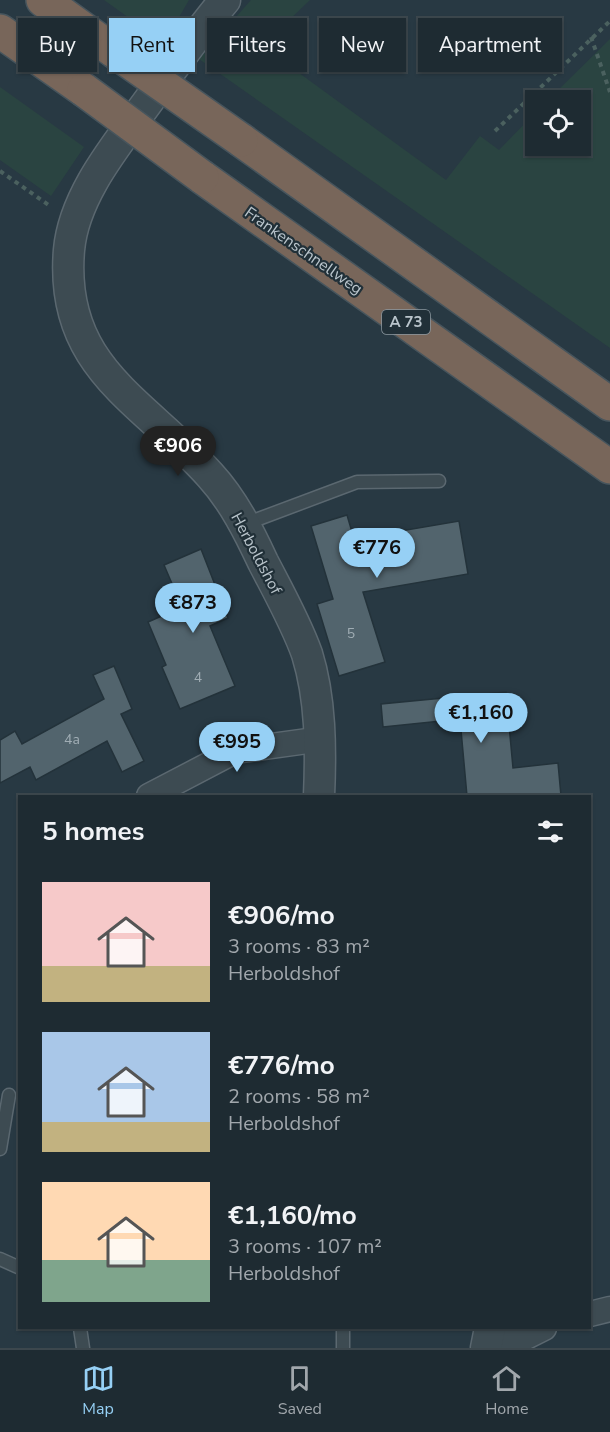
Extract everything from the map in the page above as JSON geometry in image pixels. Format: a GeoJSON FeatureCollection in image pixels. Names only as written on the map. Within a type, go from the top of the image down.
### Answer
{"type":"FeatureCollection","features":[{"type":"Feature","properties":{"kind":"highway"},"geometry":{"type":"LineString","coordinates":[[43,0],[610,404]]}},
{"type":"Feature","properties":{"kind":"highway","name":"Frankenschnellweg"},"geometry":{"type":"LineString","coordinates":[[0,31],[610,467]]}},
{"type":"Feature","properties":{"kind":"street","name":"Herboldshof"},"geometry":{"type":"LineString","coordinates":[[225,0],[201,28],[112,152],[89,190],[75,224],[69,249],[70,306],[82,338],[104,374],[211,475],[245,525],[307,654],[322,739],[319,795]]}},
{"type":"Feature","properties":{"kind":"street"},"geometry":{"type":"LineString","coordinates":[[151,795],[235,751],[322,739]]}},
{"type":"Feature","properties":{"kind":"street"},"geometry":{"type":"LineString","coordinates":[[591,1314],[610,1309]]}},
{"type":"Feature","properties":{"kind":"street"},"geometry":{"type":"LineString","coordinates":[[489,1337],[533,1338]]}},
{"type":"Feature","properties":{"kind":"lane"},"geometry":{"type":"LineString","coordinates":[[245,525],[357,482],[439,481]]}},
{"type":"Feature","properties":{"kind":"lane"},"geometry":{"type":"LineString","coordinates":[[0,1149],[9,1095]]}},
{"type":"Feature","properties":{"kind":"lane"},"geometry":{"type":"LineString","coordinates":[[0,1259],[18,1267]]}},
{"type":"Feature","properties":{"kind":"lane"},"geometry":{"type":"LineString","coordinates":[[80,1329],[83,1348]]}},
{"type":"Feature","properties":{"kind":"lane"},"geometry":{"type":"LineString","coordinates":[[343,1329],[343,1348]]}},
{"type":"Feature","properties":{"kind":"path"},"geometry":{"type":"LineString","coordinates":[[495,131],[610,21]]}},
{"type":"Feature","properties":{"kind":"path"},"geometry":{"type":"LineString","coordinates":[[591,37],[610,92]]}},
{"type":"Feature","properties":{"kind":"path"},"geometry":{"type":"LineString","coordinates":[[0,171],[75,224]]}},
{"type":"Feature","properties":{"kind":"green space"},"geometry":{"type":"Polygon","coordinates":[[[104,0],[189,0],[179,18],[129,18],[104,0]]]}},
{"type":"Feature","properties":{"kind":"green space"},"geometry":{"type":"Polygon","coordinates":[[[251,0],[310,0],[291,18],[235,18],[251,0]]]}},
{"type":"Feature","properties":{"kind":"green space"},"geometry":{"type":"Polygon","coordinates":[[[610,39],[610,348],[217,72],[298,72],[446,180],[480,136],[499,150],[525,123],[525,156],[591,156],[591,90],[558,90],[610,39]]]}},
{"type":"Feature","properties":{"kind":"green space"},"geometry":{"type":"Polygon","coordinates":[[[207,50],[207,65],[199,59],[207,50]]]}},
{"type":"Feature","properties":{"kind":"green space"},"geometry":{"type":"Polygon","coordinates":[[[0,87],[84,147],[51,196],[0,160],[0,87]]]}},
{"type":"Feature","properties":{"kind":"building"},"geometry":{"type":"Polygon","coordinates":[[[347,515],[354,539],[459,521],[468,574],[363,592],[385,662],[339,676],[317,604],[333,599],[311,526],[347,515]]]}},
{"type":"Feature","properties":{"kind":"building"},"geometry":{"type":"Polygon","coordinates":[[[201,549],[228,618],[210,626],[235,686],[180,709],[162,667],[166,665],[148,622],[182,607],[164,565],[201,549]]]}},
{"type":"Feature","properties":{"kind":"building"},"geometry":{"type":"Polygon","coordinates":[[[114,666],[132,709],[121,714],[144,761],[122,772],[107,741],[36,780],[30,767],[0,783],[0,740],[15,731],[22,744],[104,699],[93,675],[114,666]]]}},
{"type":"Feature","properties":{"kind":"building"},"geometry":{"type":"Polygon","coordinates":[[[506,692],[513,768],[558,763],[561,795],[467,795],[460,719],[383,727],[381,704],[506,692]]]}}]}
